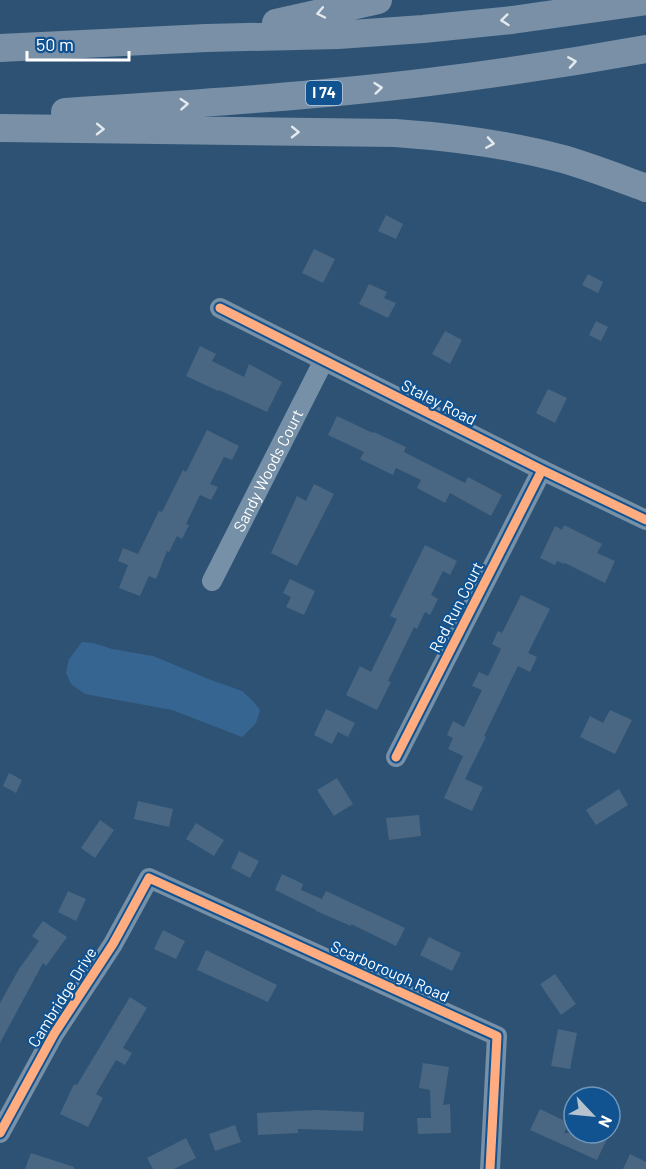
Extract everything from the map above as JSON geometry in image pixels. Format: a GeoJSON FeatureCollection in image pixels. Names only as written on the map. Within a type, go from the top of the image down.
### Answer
{"type":"FeatureCollection","features":[{"type":"Feature","properties":{"kind":"highway"},"geometry":{"type":"LineString","coordinates":[[206,38],[378,0]]}},
{"type":"Feature","properties":{"kind":"highway"},"geometry":{"type":"LineString","coordinates":[[0,48],[206,38],[338,35],[423,29],[512,20],[646,1]]}},
{"type":"Feature","properties":{"kind":"highway","name":"I 74"},"geometry":{"type":"LineString","coordinates":[[0,116],[342,92],[519,70],[646,49]]}},
{"type":"Feature","properties":{"kind":"highway"},"geometry":{"type":"LineString","coordinates":[[0,128],[430,135],[490,143],[536,153],[590,168],[646,188]]}},
{"type":"Feature","properties":{"kind":"street","name":"Staley Road"},"geometry":{"type":"LineString","coordinates":[[220,308],[646,520]]}},
{"type":"Feature","properties":{"kind":"street","name":"Sandy Woods Court"},"geometry":{"type":"LineString","coordinates":[[212,581],[324,360]]}},
{"type":"Feature","properties":{"kind":"street","name":"Red Run Court"},"geometry":{"type":"LineString","coordinates":[[396,757],[542,470]]}},
{"type":"Feature","properties":{"kind":"street","name":"Cambridge Drive"},"geometry":{"type":"LineString","coordinates":[[0,1133],[54,1034],[113,944],[149,878]]}},
{"type":"Feature","properties":{"kind":"street","name":"Scarborough Road"},"geometry":{"type":"LineString","coordinates":[[149,878],[497,1036],[490,1169]]}},
{"type":"Feature","properties":{"kind":"water"},"geometry":{"type":"Polygon","coordinates":[[[82,642],[153,656],[242,691],[260,710],[256,723],[242,737],[172,710],[85,694],[71,684],[66,673],[69,659],[82,642]]]}},
{"type":"Feature","properties":{"kind":"building"},"geometry":{"type":"Polygon","coordinates":[[[386,215],[403,224],[396,239],[378,231],[386,215]]]}},
{"type":"Feature","properties":{"kind":"building"},"geometry":{"type":"Polygon","coordinates":[[[314,249],[335,259],[323,283],[302,273],[314,249]]]}},
{"type":"Feature","properties":{"kind":"building"},"geometry":{"type":"Polygon","coordinates":[[[588,274],[603,282],[598,293],[582,285],[588,274]]]}},
{"type":"Feature","properties":{"kind":"building"},"geometry":{"type":"Polygon","coordinates":[[[369,284],[387,292],[384,298],[396,303],[388,318],[359,304],[369,284]]]}},
{"type":"Feature","properties":{"kind":"building"},"geometry":{"type":"Polygon","coordinates":[[[596,321],[608,327],[601,341],[589,335],[596,321]]]}},
{"type":"Feature","properties":{"kind":"building"},"geometry":{"type":"Polygon","coordinates":[[[445,331],[462,340],[450,364],[432,354],[445,331]]]}},
{"type":"Feature","properties":{"kind":"building"},"geometry":{"type":"Polygon","coordinates":[[[200,346],[216,354],[212,361],[244,377],[249,364],[282,382],[267,412],[186,376],[200,346]]]}},
{"type":"Feature","properties":{"kind":"building"},"geometry":{"type":"Polygon","coordinates":[[[548,389],[567,398],[555,423],[536,413],[548,389]]]}},
{"type":"Feature","properties":{"kind":"building"},"geometry":{"type":"Polygon","coordinates":[[[337,416],[406,447],[404,452],[465,483],[468,477],[502,495],[491,516],[450,493],[445,503],[417,488],[421,480],[396,468],[393,475],[360,459],[364,452],[328,435],[337,416]]]}},
{"type":"Feature","properties":{"kind":"building"},"geometry":{"type":"Polygon","coordinates":[[[207,430],[239,446],[232,460],[224,457],[210,484],[218,487],[211,500],[200,495],[186,524],[189,525],[182,539],[177,536],[169,552],[167,551],[156,579],[149,576],[140,596],[119,588],[128,565],[118,561],[123,548],[138,554],[159,511],[162,512],[183,470],[186,472],[207,430]]]}},
{"type":"Feature","properties":{"kind":"building"},"geometry":{"type":"Polygon","coordinates":[[[314,484],[334,494],[297,566],[271,553],[297,496],[306,501],[314,484]]]}},
{"type":"Feature","properties":{"kind":"building"},"geometry":{"type":"Polygon","coordinates":[[[564,525],[602,544],[597,553],[615,561],[605,583],[565,563],[557,561],[555,565],[540,558],[555,526],[562,530],[564,525]]]}},
{"type":"Feature","properties":{"kind":"building"},"geometry":{"type":"Polygon","coordinates":[[[425,545],[457,561],[450,575],[443,571],[431,595],[438,599],[430,615],[425,612],[417,629],[414,627],[377,710],[346,695],[360,666],[371,672],[397,619],[390,616],[425,545]]]}},
{"type":"Feature","properties":{"kind":"building"},"geometry":{"type":"Polygon","coordinates":[[[290,579],[315,591],[304,615],[286,607],[291,597],[283,593],[290,579]]]}},
{"type":"Feature","properties":{"kind":"building"},"geometry":{"type":"Polygon","coordinates":[[[521,595],[550,609],[528,653],[537,657],[530,672],[518,666],[465,779],[483,787],[472,811],[444,798],[463,756],[448,749],[453,738],[447,735],[453,721],[464,727],[482,690],[472,686],[479,672],[488,676],[501,649],[492,644],[498,631],[502,633],[521,595]]]}},
{"type":"Feature","properties":{"kind":"building"},"geometry":{"type":"Polygon","coordinates":[[[326,709],[355,723],[348,737],[338,732],[332,744],[314,735],[326,709]]]}},
{"type":"Feature","properties":{"kind":"building"},"geometry":{"type":"Polygon","coordinates":[[[610,710],[632,720],[615,754],[580,737],[590,716],[603,723],[610,710]]]}},
{"type":"Feature","properties":{"kind":"building"},"geometry":{"type":"Polygon","coordinates":[[[9,773],[22,780],[16,793],[3,786],[9,773]]]}},
{"type":"Feature","properties":{"kind":"building"},"geometry":{"type":"Polygon","coordinates":[[[337,778],[353,804],[334,816],[317,790],[337,778]]]}},
{"type":"Feature","properties":{"kind":"building"},"geometry":{"type":"Polygon","coordinates":[[[619,789],[628,805],[596,825],[586,810],[619,789]]]}},
{"type":"Feature","properties":{"kind":"building"},"geometry":{"type":"Polygon","coordinates":[[[138,801],[173,809],[169,827],[134,819],[138,801]]]}},
{"type":"Feature","properties":{"kind":"building"},"geometry":{"type":"Polygon","coordinates":[[[419,815],[421,836],[389,840],[386,818],[419,815]]]}},
{"type":"Feature","properties":{"kind":"building"},"geometry":{"type":"Polygon","coordinates":[[[100,820],[114,830],[95,858],[81,848],[100,820]]]}},
{"type":"Feature","properties":{"kind":"building"},"geometry":{"type":"Polygon","coordinates":[[[196,823],[224,840],[214,856],[186,839],[196,823]]]}},
{"type":"Feature","properties":{"kind":"building"},"geometry":{"type":"Polygon","coordinates":[[[239,851],[259,861],[250,878],[231,868],[239,851]]]}},
{"type":"Feature","properties":{"kind":"building"},"geometry":{"type":"Polygon","coordinates":[[[282,874],[303,884],[301,890],[322,899],[326,891],[405,928],[396,946],[351,924],[351,926],[316,911],[275,890],[282,874]]]}},
{"type":"Feature","properties":{"kind":"building"},"geometry":{"type":"Polygon","coordinates":[[[68,891],[86,899],[76,921],[58,912],[68,891]]]}},
{"type":"Feature","properties":{"kind":"building"},"geometry":{"type":"Polygon","coordinates":[[[43,921],[67,937],[46,966],[43,963],[0,1043],[0,1003],[19,969],[39,941],[32,936],[43,921]]]}},
{"type":"Feature","properties":{"kind":"building"},"geometry":{"type":"Polygon","coordinates":[[[163,930],[185,941],[176,959],[154,949],[163,930]]]}},
{"type":"Feature","properties":{"kind":"building"},"geometry":{"type":"Polygon","coordinates":[[[429,937],[461,953],[452,971],[420,955],[429,937]]]}},
{"type":"Feature","properties":{"kind":"building"},"geometry":{"type":"Polygon","coordinates":[[[206,950],[277,985],[268,1002],[197,970],[206,950]]]}},
{"type":"Feature","properties":{"kind":"building"},"geometry":{"type":"Polygon","coordinates":[[[555,974],[576,1004],[561,1015],[540,984],[555,974]]]}},
{"type":"Feature","properties":{"kind":"building"},"geometry":{"type":"Polygon","coordinates":[[[130,997],[147,1008],[123,1048],[132,1053],[125,1065],[116,1060],[96,1094],[103,1098],[88,1127],[60,1114],[74,1084],[77,1085],[130,997]]]}},
{"type":"Feature","properties":{"kind":"building"},"geometry":{"type":"Polygon","coordinates":[[[558,1029],[577,1033],[570,1069],[551,1066],[558,1029]]]}},
{"type":"Feature","properties":{"kind":"building"},"geometry":{"type":"Polygon","coordinates":[[[423,1063],[449,1067],[443,1105],[450,1104],[451,1133],[418,1134],[417,1118],[431,1118],[430,1090],[419,1088],[423,1063]]]}},
{"type":"Feature","properties":{"kind":"building"},"geometry":{"type":"Polygon","coordinates":[[[540,1109],[562,1120],[562,1144],[530,1130],[540,1109]]]}},
{"type":"Feature","properties":{"kind":"building"},"geometry":{"type":"Polygon","coordinates":[[[317,1110],[364,1112],[363,1131],[298,1129],[298,1133],[258,1135],[257,1113],[317,1110]]]}},
{"type":"Feature","properties":{"kind":"building"},"geometry":{"type":"Polygon","coordinates":[[[235,1125],[241,1142],[215,1151],[209,1134],[235,1125]]]}},
{"type":"Feature","properties":{"kind":"building"},"geometry":{"type":"Polygon","coordinates":[[[186,1138],[196,1158],[174,1169],[153,1169],[147,1158],[186,1138]]]}},
{"type":"Feature","properties":{"kind":"building"},"geometry":{"type":"Polygon","coordinates":[[[564,1145],[604,1145],[597,1160],[564,1145]]]}},
{"type":"Feature","properties":{"kind":"building"},"geometry":{"type":"Polygon","coordinates":[[[31,1153],[74,1167],[74,1169],[25,1169],[31,1153]]]}},
{"type":"Feature","properties":{"kind":"building"},"geometry":{"type":"Polygon","coordinates":[[[630,1154],[646,1162],[646,1169],[623,1169],[630,1154]]]}},
{"type":"Feature","properties":{"kind":"cycle path"},"geometry":{"type":"LineString","coordinates":[[220,308],[646,520]]}},
{"type":"Feature","properties":{"kind":"cycle path"},"geometry":{"type":"LineString","coordinates":[[396,757],[542,470]]}},
{"type":"Feature","properties":{"kind":"cycle path"},"geometry":{"type":"LineString","coordinates":[[0,1133],[54,1034],[113,944],[149,878],[497,1036],[490,1169]]}}]}
